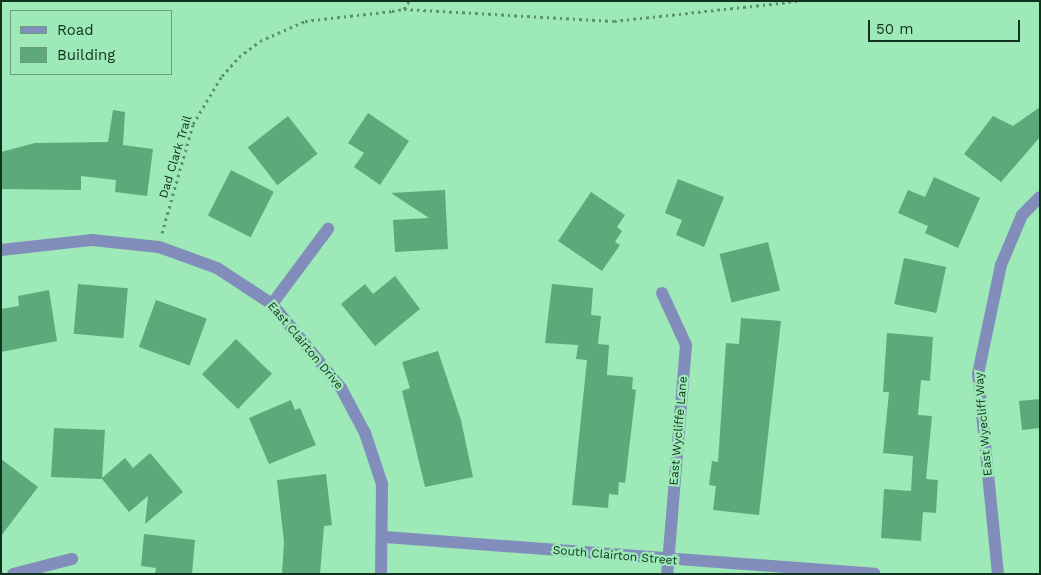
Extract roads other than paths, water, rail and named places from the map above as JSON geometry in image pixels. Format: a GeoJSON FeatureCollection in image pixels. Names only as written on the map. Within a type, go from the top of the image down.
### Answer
{"type":"FeatureCollection","features":[{"type":"Feature","properties":{"kind":"street","name":"East Wyecliff Way"},"geometry":{"type":"LineString","coordinates":[[998,574],[978,374],[1001,265],[1022,215],[1040,197]]}},
{"type":"Feature","properties":{"kind":"street"},"geometry":{"type":"LineString","coordinates":[[272,304],[328,229]]}},
{"type":"Feature","properties":{"kind":"street","name":"East Clairton Drive"},"geometry":{"type":"LineString","coordinates":[[1,250],[92,240],[158,247],[217,268],[272,304],[341,388],[364,433],[382,484],[385,536],[381,574]]}},
{"type":"Feature","properties":{"kind":"street","name":"East Wycliffe Lane"},"geometry":{"type":"LineString","coordinates":[[662,293],[686,346],[668,568]]}},
{"type":"Feature","properties":{"kind":"street","name":"South Clairton Street"},"geometry":{"type":"LineString","coordinates":[[385,536],[668,568],[875,574]]}},
{"type":"Feature","properties":{"kind":"street"},"geometry":{"type":"LineString","coordinates":[[13,574],[72,559]]}}]}
